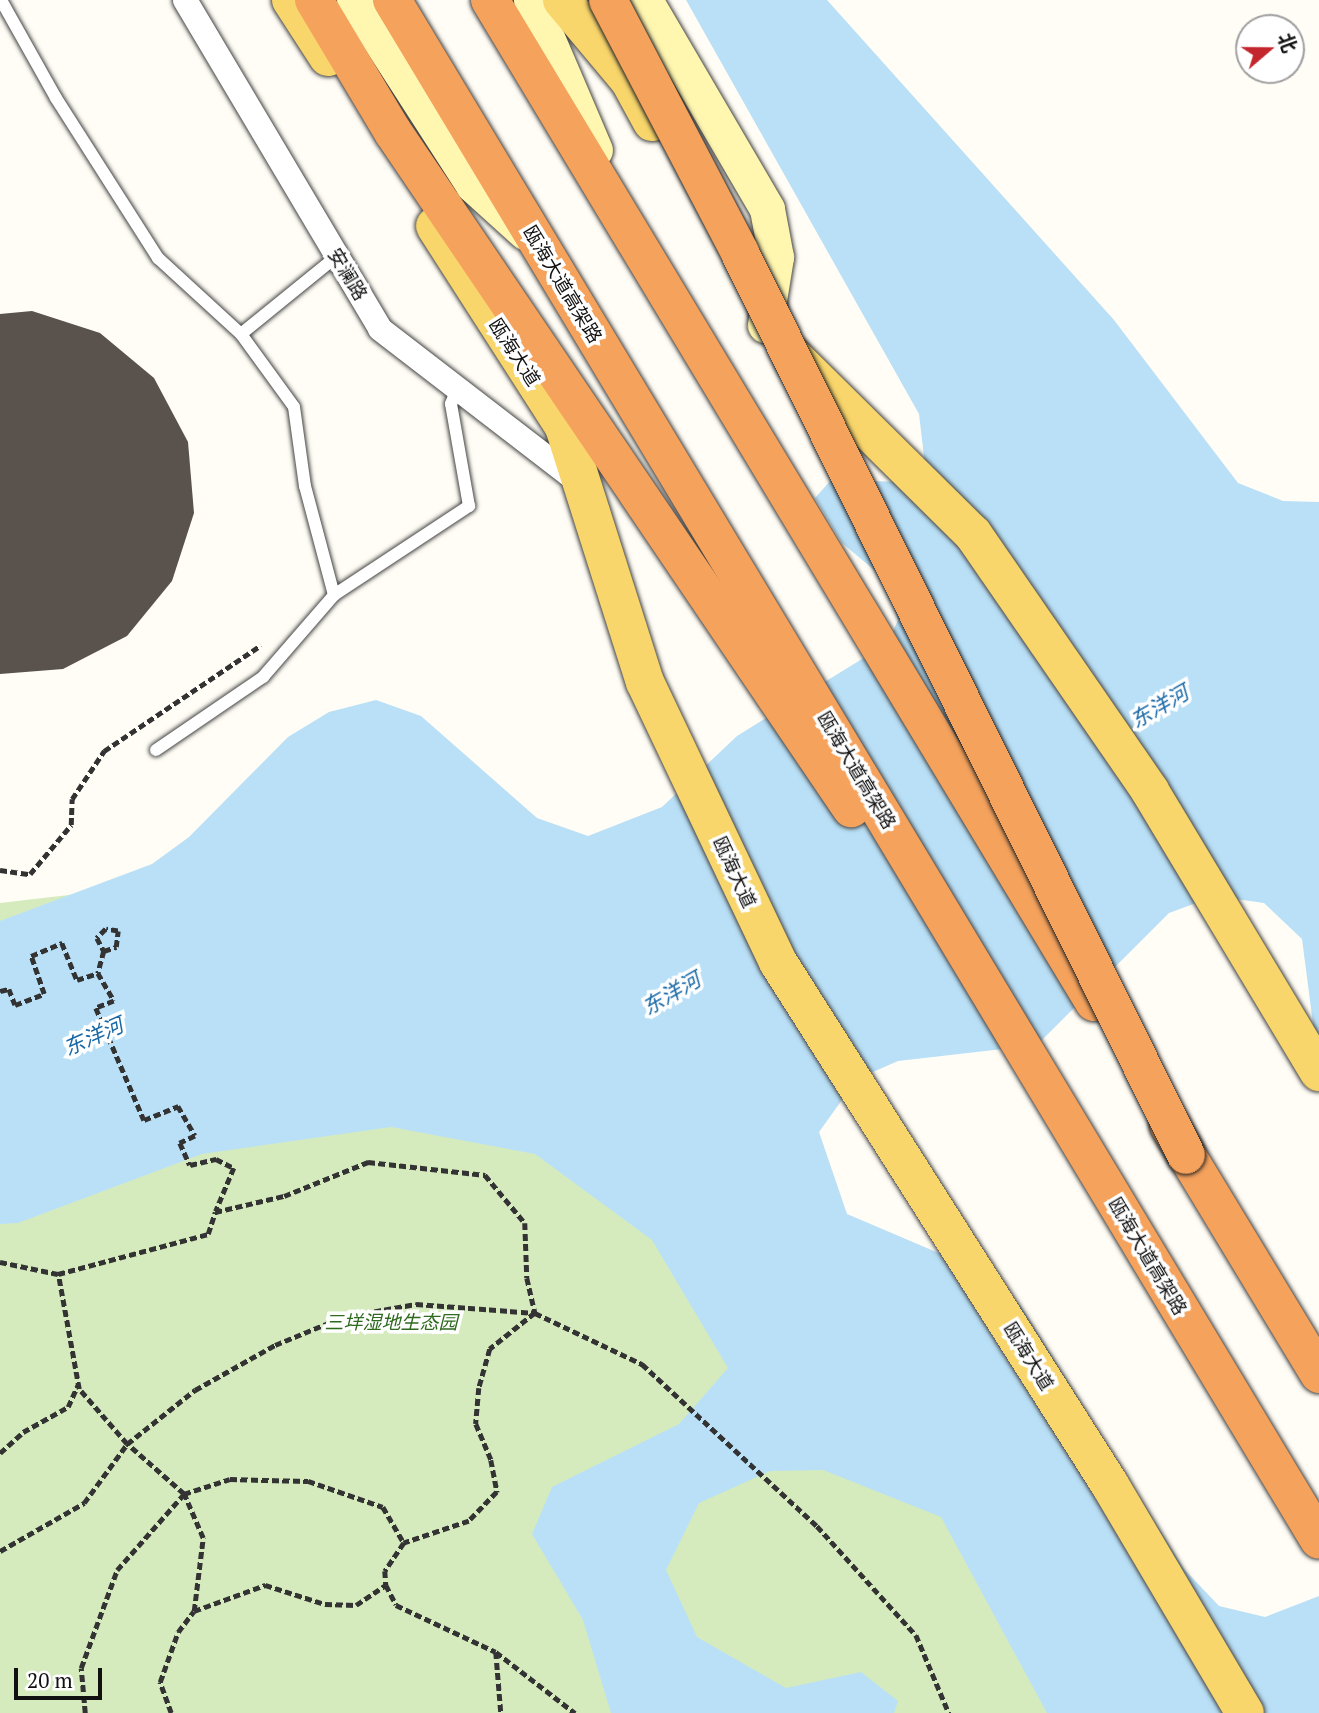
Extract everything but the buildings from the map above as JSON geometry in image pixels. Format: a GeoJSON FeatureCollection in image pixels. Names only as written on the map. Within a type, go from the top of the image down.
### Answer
{"type":"FeatureCollection","features":[{"type":"Feature","properties":{"kind":"highway"},"geometry":{"type":"LineString","coordinates":[[314,0],[393,132],[1117,1204]]}},
{"type":"Feature","properties":{"kind":"highway","name":"瓯海大道高架路"},"geometry":{"type":"LineString","coordinates":[[392,0],[1319,1540]]}},
{"type":"Feature","properties":{"kind":"highway"},"geometry":{"type":"LineString","coordinates":[[490,0],[1319,1374]]}},
{"type":"Feature","properties":{"kind":"highway"},"geometry":{"type":"LineString","coordinates":[[608,0],[740,253],[1186,1154]]}},
{"type":"Feature","properties":{"kind":"main road","name":"瓯海大道"},"geometry":{"type":"LineString","coordinates":[[291,0],[564,427],[645,682],[778,962],[1110,1485],[1245,1713]]}},
{"type":"Feature","properties":{"kind":"main road"},"geometry":{"type":"LineString","coordinates":[[354,0],[472,184],[540,246]]}},
{"type":"Feature","properties":{"kind":"main road"},"geometry":{"type":"LineString","coordinates":[[531,0],[637,246]]}},
{"type":"Feature","properties":{"kind":"main road"},"geometry":{"type":"LineString","coordinates":[[562,0],[629,80],[765,328],[973,534],[1150,791],[1319,1072]]}},
{"type":"Feature","properties":{"kind":"main road"},"geometry":{"type":"LineString","coordinates":[[645,0],[766,209],[776,257],[765,328]]}},
{"type":"Feature","properties":{"kind":"street","name":"安澜路"},"geometry":{"type":"LineString","coordinates":[[185,0],[380,328],[583,485]]}},
{"type":"Feature","properties":{"kind":"lane"},"geometry":{"type":"LineString","coordinates":[[2,0],[56,98],[158,258],[241,334],[294,407],[304,486],[334,595]]}},
{"type":"Feature","properties":{"kind":"lane"},"geometry":{"type":"LineString","coordinates":[[241,334],[337,256]]}},
{"type":"Feature","properties":{"kind":"lane"},"geometry":{"type":"LineString","coordinates":[[156,750],[263,677],[334,595],[470,506],[450,404],[457,388]]}},
{"type":"Feature","properties":{"kind":"path"},"geometry":{"type":"LineString","coordinates":[[0,1262],[58,1274],[208,1234],[234,1168],[216,1159],[190,1165],[180,1143],[195,1136],[178,1106],[144,1120],[96,1008],[114,1001],[98,973],[104,951],[97,938],[106,929],[118,931],[116,947],[104,951]]}},
{"type":"Feature","properties":{"kind":"path"},"geometry":{"type":"LineString","coordinates":[[0,991],[9,989],[15,1005],[44,994],[31,956],[62,943],[77,980],[98,973]]}},
{"type":"Feature","properties":{"kind":"path"},"geometry":{"type":"LineString","coordinates":[[215,1212],[284,1196],[368,1162],[485,1174],[525,1223],[527,1278],[535,1313]]}},
{"type":"Feature","properties":{"kind":"path"},"geometry":{"type":"LineString","coordinates":[[58,1274],[78,1385],[127,1444],[184,1494],[203,1538],[194,1611],[178,1632],[160,1682],[171,1713]]}},
{"type":"Feature","properties":{"kind":"path"},"geometry":{"type":"LineString","coordinates":[[0,1551],[85,1503],[127,1444],[195,1390],[275,1345],[344,1317],[416,1304],[535,1313],[642,1364],[817,1526],[916,1635],[950,1713]]}},
{"type":"Feature","properties":{"kind":"path"},"geometry":{"type":"LineString","coordinates":[[535,1313],[490,1349],[479,1388],[476,1424],[491,1460],[497,1492],[470,1521],[404,1543],[386,1571],[386,1585],[396,1605],[496,1652],[576,1713]]}},
{"type":"Feature","properties":{"kind":"path"},"geometry":{"type":"LineString","coordinates":[[0,1453],[23,1432],[68,1407],[78,1385]]}},
{"type":"Feature","properties":{"kind":"path"},"geometry":{"type":"LineString","coordinates":[[85,1713],[80,1668],[117,1570],[184,1494],[230,1479],[308,1480],[383,1507],[404,1543]]}},
{"type":"Feature","properties":{"kind":"path"},"geometry":{"type":"LineString","coordinates":[[194,1611],[265,1585],[325,1604],[356,1605],[386,1585]]}},
{"type":"Feature","properties":{"kind":"path"},"geometry":{"type":"LineString","coordinates":[[496,1652],[501,1713]]}},
{"type":"Feature","properties":{"kind":"green space","name":"三垟湿地生态园"},"geometry":{"type":"Polygon","coordinates":[[[550,839],[1097,1713],[0,1713],[0,903],[550,839]]]}},
{"type":"Feature","properties":{"kind":"water","name":"东洋河"},"geometry":{"type":"Polygon","coordinates":[[[686,0],[827,0],[1114,320],[1238,483],[1283,501],[1319,502],[1319,1070],[1302,939],[1264,903],[1215,896],[1169,913],[1037,1045],[898,1061],[857,1079],[819,1132],[847,1214],[988,1274],[1021,1306],[1184,1569],[1219,1606],[1265,1617],[1319,1596],[1319,1713],[1047,1713],[941,1517],[823,1470],[770,1471],[699,1503],[666,1570],[697,1637],[786,1688],[861,1672],[898,1701],[894,1713],[611,1713],[583,1620],[532,1534],[552,1487],[679,1424],[728,1368],[652,1240],[535,1154],[391,1127],[202,1154],[18,1223],[0,1224],[0,921],[152,864],[189,837],[288,737],[329,712],[376,700],[421,716],[537,818],[588,836],[662,807],[737,736],[888,643],[898,620],[891,597],[879,574],[842,543],[815,498],[831,480],[907,482],[925,465],[919,414],[686,0]]]}}]}
